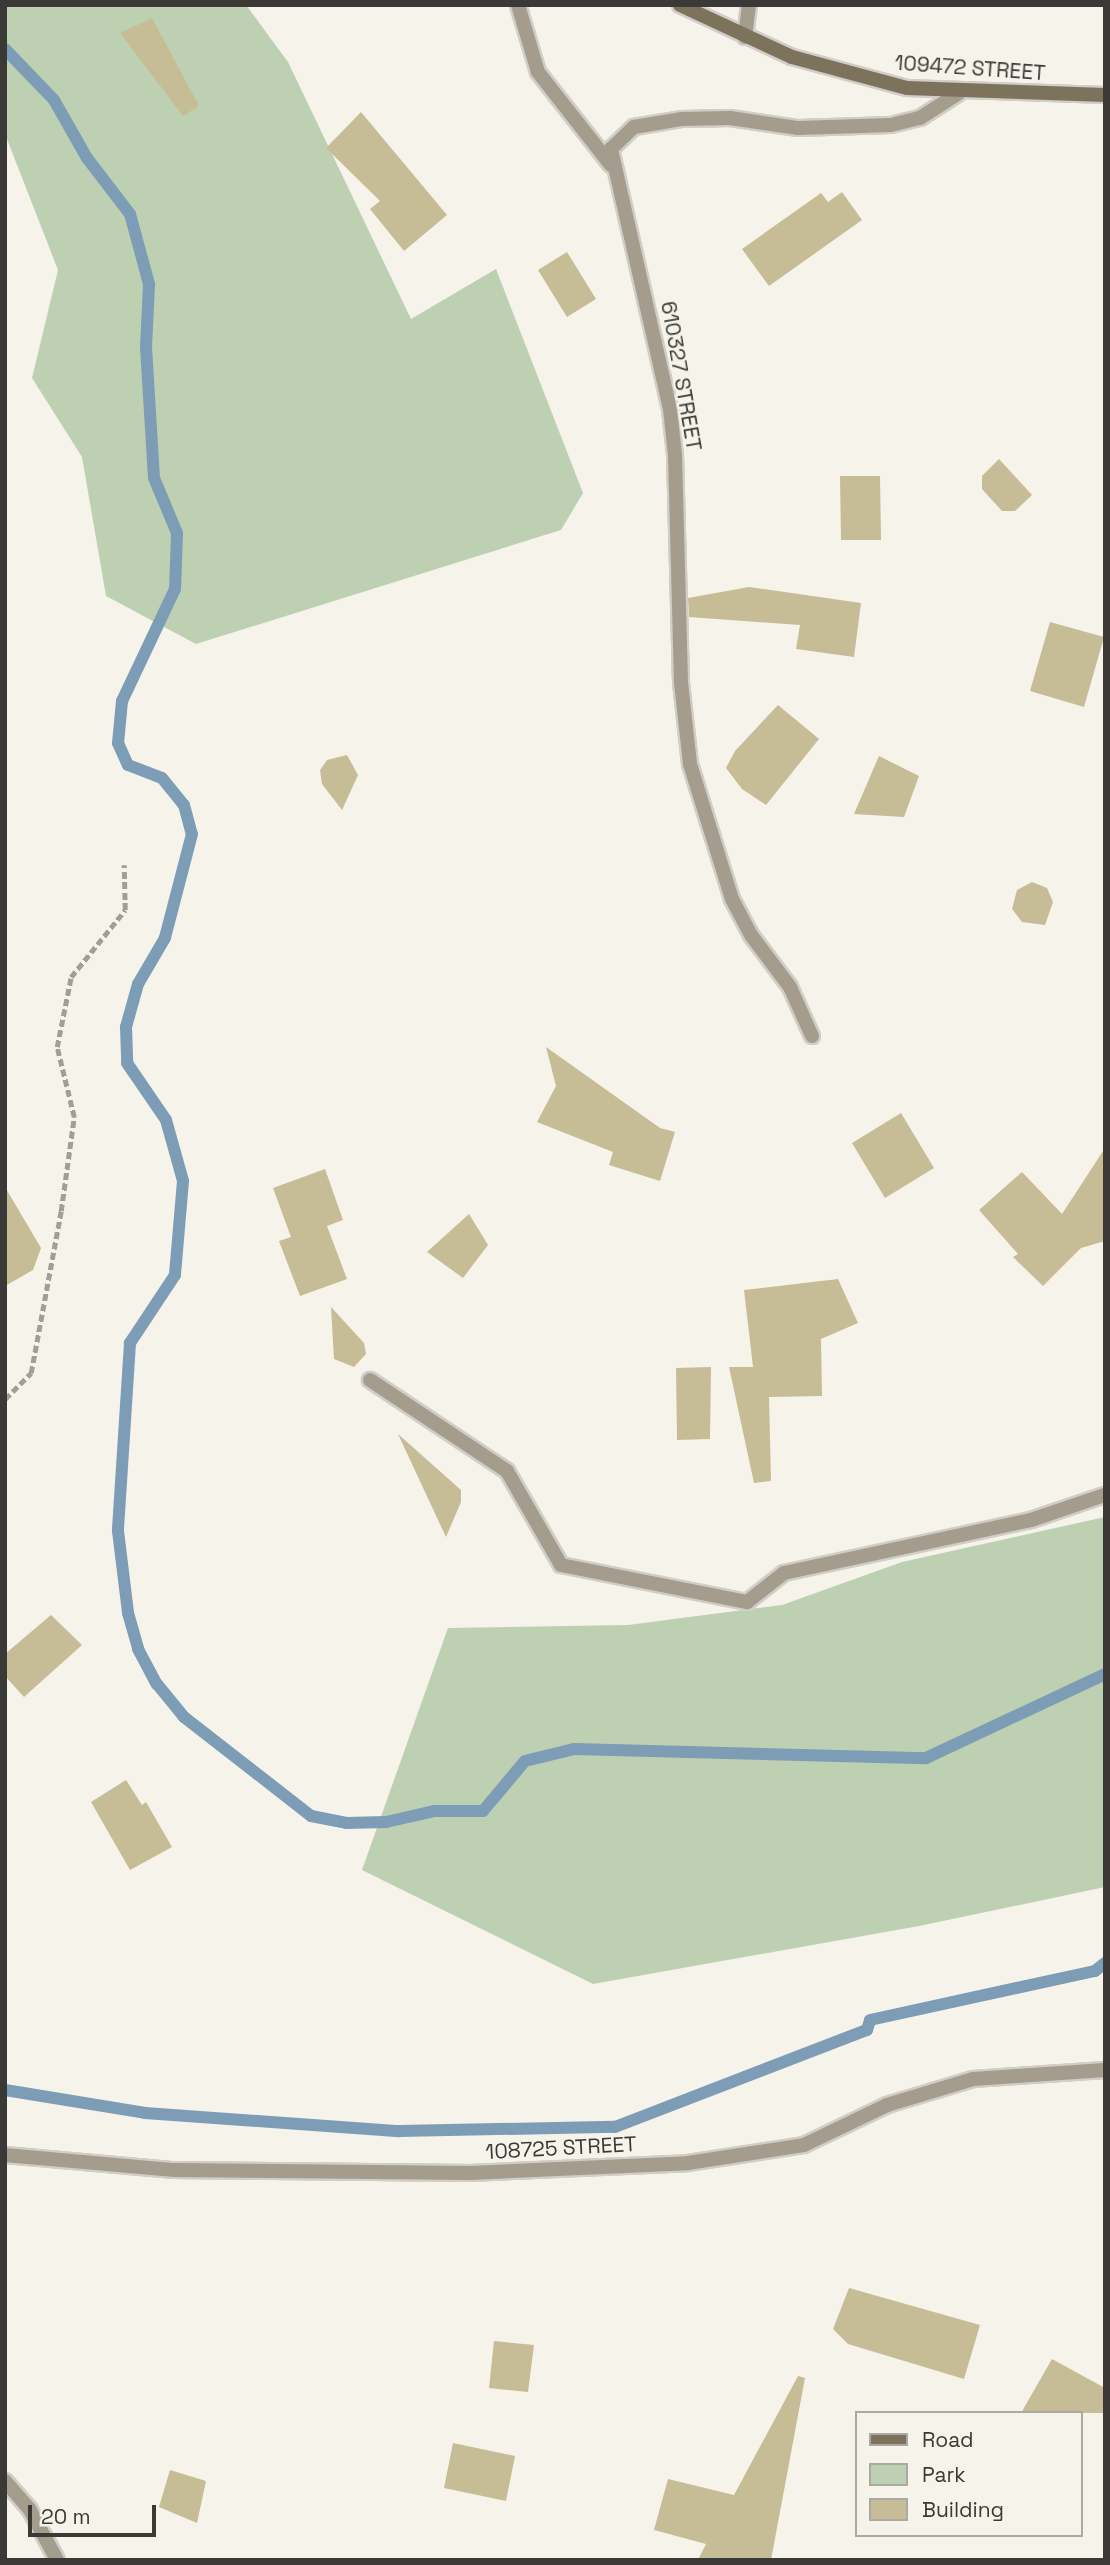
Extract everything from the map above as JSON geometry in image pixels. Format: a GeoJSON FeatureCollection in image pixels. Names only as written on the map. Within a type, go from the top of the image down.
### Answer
{"type":"FeatureCollection","features":[{"type":"Feature","properties":{"kind":"street"},"geometry":{"type":"LineString","coordinates":[[518,5],[538,72],[612,165]]}},
{"type":"Feature","properties":{"kind":"street","name":"109472 STREET"},"geometry":{"type":"LineString","coordinates":[[680,5],[792,57],[878,82],[958,93],[1105,95]]}},
{"type":"Feature","properties":{"kind":"street"},"geometry":{"type":"LineString","coordinates":[[745,37],[749,5]]}},
{"type":"Feature","properties":{"kind":"street"},"geometry":{"type":"LineString","coordinates":[[612,165],[615,141],[644,124],[730,118],[798,128],[891,125],[920,118],[958,93]]}},
{"type":"Feature","properties":{"kind":"street","name":"610327 STREET"},"geometry":{"type":"LineString","coordinates":[[612,165],[670,409],[675,454],[681,683],[690,764],[732,900],[751,934],[790,987],[812,1036]]}},
{"type":"Feature","properties":{"kind":"street"},"geometry":{"type":"LineString","coordinates":[[370,1380],[507,1471],[561,1565],[747,1602],[784,1573],[1031,1520],[1105,1495]]}},
{"type":"Feature","properties":{"kind":"street","name":"108725 STREET"},"geometry":{"type":"LineString","coordinates":[[5,2155],[174,2170],[471,2173],[688,2163],[804,2144],[887,2105],[974,2079],[1105,2070]]}},
{"type":"Feature","properties":{"kind":"street"},"geometry":{"type":"LineString","coordinates":[[5,2481],[30,2510],[57,2560]]}},
{"type":"Feature","properties":{"kind":"path"},"geometry":{"type":"LineString","coordinates":[[5,1398],[31,1373],[61,1212],[74,1117],[57,1047],[71,976],[125,910],[124,865]]}},
{"type":"Feature","properties":{"kind":"green space"},"geometry":{"type":"Polygon","coordinates":[[[5,5],[246,5],[288,62],[411,319],[496,269],[583,493],[561,530],[196,644],[106,596],[82,457],[32,378],[58,270],[5,134],[5,5]]]}},
{"type":"Feature","properties":{"kind":"green space"},"geometry":{"type":"Polygon","coordinates":[[[1105,1517],[1105,1887],[919,1926],[593,1984],[362,1870],[448,1628],[628,1625],[782,1605],[902,1562],[1105,1517]]]}},
{"type":"Feature","properties":{"kind":"building"},"geometry":{"type":"Polygon","coordinates":[[[152,18],[199,106],[183,116],[120,33],[152,18]]]}},
{"type":"Feature","properties":{"kind":"building"},"geometry":{"type":"Polygon","coordinates":[[[361,112],[447,215],[404,251],[370,209],[380,201],[326,148],[361,112]]]}},
{"type":"Feature","properties":{"kind":"building"},"geometry":{"type":"Polygon","coordinates":[[[842,192],[862,220],[769,286],[742,249],[821,193],[828,202],[842,192]]]}},
{"type":"Feature","properties":{"kind":"building"},"geometry":{"type":"Polygon","coordinates":[[[567,252],[596,299],[567,317],[538,270],[567,252]]]}},
{"type":"Feature","properties":{"kind":"building"},"geometry":{"type":"Polygon","coordinates":[[[999,459],[1032,495],[1015,511],[1002,511],[982,489],[982,476],[999,459]]]}},
{"type":"Feature","properties":{"kind":"building"},"geometry":{"type":"Polygon","coordinates":[[[840,476],[880,476],[881,540],[841,540],[840,476]]]}},
{"type":"Feature","properties":{"kind":"building"},"geometry":{"type":"Polygon","coordinates":[[[749,587],[861,603],[854,657],[796,649],[800,625],[689,617],[688,598],[749,587]]]}},
{"type":"Feature","properties":{"kind":"building"},"geometry":{"type":"Polygon","coordinates":[[[1050,622],[1104,637],[1084,707],[1030,691],[1050,622]]]}},
{"type":"Feature","properties":{"kind":"building"},"geometry":{"type":"Polygon","coordinates":[[[778,705],[819,739],[766,805],[742,789],[726,768],[735,751],[778,705]]]}},
{"type":"Feature","properties":{"kind":"building"},"geometry":{"type":"Polygon","coordinates":[[[347,755],[358,775],[342,810],[322,784],[320,770],[327,760],[347,755]]]}},
{"type":"Feature","properties":{"kind":"building"},"geometry":{"type":"Polygon","coordinates":[[[879,756],[919,776],[904,817],[854,814],[879,756]]]}},
{"type":"Feature","properties":{"kind":"building"},"geometry":{"type":"Polygon","coordinates":[[[1032,882],[1047,888],[1053,902],[1045,925],[1022,922],[1012,909],[1017,890],[1032,882]]]}},
{"type":"Feature","properties":{"kind":"building"},"geometry":{"type":"Polygon","coordinates":[[[546,1047],[660,1128],[675,1132],[660,1181],[609,1165],[613,1152],[537,1122],[556,1086],[546,1047]]]}},
{"type":"Feature","properties":{"kind":"building"},"geometry":{"type":"Polygon","coordinates":[[[901,1113],[934,1168],[885,1198],[852,1143],[901,1113]]]}},
{"type":"Feature","properties":{"kind":"building"},"geometry":{"type":"Polygon","coordinates":[[[1105,1148],[1105,1241],[1081,1248],[1043,1286],[1013,1257],[1018,1254],[979,1210],[1022,1172],[1062,1214],[1105,1148]]]}},
{"type":"Feature","properties":{"kind":"building"},"geometry":{"type":"Polygon","coordinates":[[[325,1169],[343,1220],[327,1226],[347,1279],[300,1296],[279,1241],[291,1237],[273,1188],[325,1169]]]}},
{"type":"Feature","properties":{"kind":"building"},"geometry":{"type":"Polygon","coordinates":[[[5,1187],[41,1248],[33,1270],[5,1286],[5,1187]]]}},
{"type":"Feature","properties":{"kind":"building"},"geometry":{"type":"Polygon","coordinates":[[[469,1214],[488,1245],[463,1278],[427,1252],[469,1214]]]}},
{"type":"Feature","properties":{"kind":"building"},"geometry":{"type":"Polygon","coordinates":[[[838,1279],[858,1323],[821,1339],[822,1396],[769,1397],[771,1481],[754,1483],[729,1367],[753,1367],[744,1290],[838,1279]]]}},
{"type":"Feature","properties":{"kind":"building"},"geometry":{"type":"Polygon","coordinates":[[[331,1307],[364,1343],[366,1354],[354,1367],[334,1359],[331,1307]]]}},
{"type":"Feature","properties":{"kind":"building"},"geometry":{"type":"Polygon","coordinates":[[[711,1367],[710,1439],[677,1440],[676,1368],[711,1367]]]}},
{"type":"Feature","properties":{"kind":"building"},"geometry":{"type":"Polygon","coordinates":[[[398,1434],[461,1490],[461,1502],[446,1537],[398,1434]]]}},
{"type":"Feature","properties":{"kind":"building"},"geometry":{"type":"Polygon","coordinates":[[[51,1615],[82,1645],[24,1697],[5,1676],[5,1654],[51,1615]]]}},
{"type":"Feature","properties":{"kind":"building"},"geometry":{"type":"Polygon","coordinates":[[[126,1780],[142,1805],[146,1802],[172,1847],[130,1870],[91,1802],[126,1780]]]}},
{"type":"Feature","properties":{"kind":"building"},"geometry":{"type":"Polygon","coordinates":[[[849,2288],[980,2325],[964,2379],[848,2344],[833,2329],[849,2288]]]}},
{"type":"Feature","properties":{"kind":"building"},"geometry":{"type":"Polygon","coordinates":[[[494,2341],[534,2345],[528,2392],[489,2388],[494,2341]]]}},
{"type":"Feature","properties":{"kind":"building"},"geometry":{"type":"Polygon","coordinates":[[[1052,2359],[1105,2388],[1105,2413],[1022,2411],[1052,2359]]]}},
{"type":"Feature","properties":{"kind":"building"},"geometry":{"type":"Polygon","coordinates":[[[798,2376],[805,2378],[771,2560],[698,2560],[706,2544],[654,2530],[668,2479],[734,2495],[798,2376]]]}},
{"type":"Feature","properties":{"kind":"building"},"geometry":{"type":"Polygon","coordinates":[[[453,2443],[515,2456],[506,2501],[444,2488],[453,2443]]]}},
{"type":"Feature","properties":{"kind":"building"},"geometry":{"type":"Polygon","coordinates":[[[170,2470],[206,2481],[197,2523],[159,2507],[170,2470]]]}},
{"type":"Feature","properties":{"kind":"waterway"},"geometry":{"type":"LineString","coordinates":[[5,49],[54,100],[87,158],[130,214],[149,284],[146,347],[154,478],[177,533],[175,589],[122,701],[118,743],[128,765],[162,778],[184,805],[192,834],[165,938],[138,984],[126,1027],[127,1063],[166,1120],[183,1181],[175,1275],[130,1343],[118,1531],[128,1613],[138,1649],[157,1684],[184,1717],[311,1816],[346,1823],[386,1822],[434,1811],[483,1811],[525,1761],[574,1749],[926,1758],[1105,1674]]}},
{"type":"Feature","properties":{"kind":"waterway"},"geometry":{"type":"LineString","coordinates":[[5,2090],[145,2113],[399,2131],[615,2127],[867,2030],[870,2020],[1095,1971],[1105,1963]]}}]}
